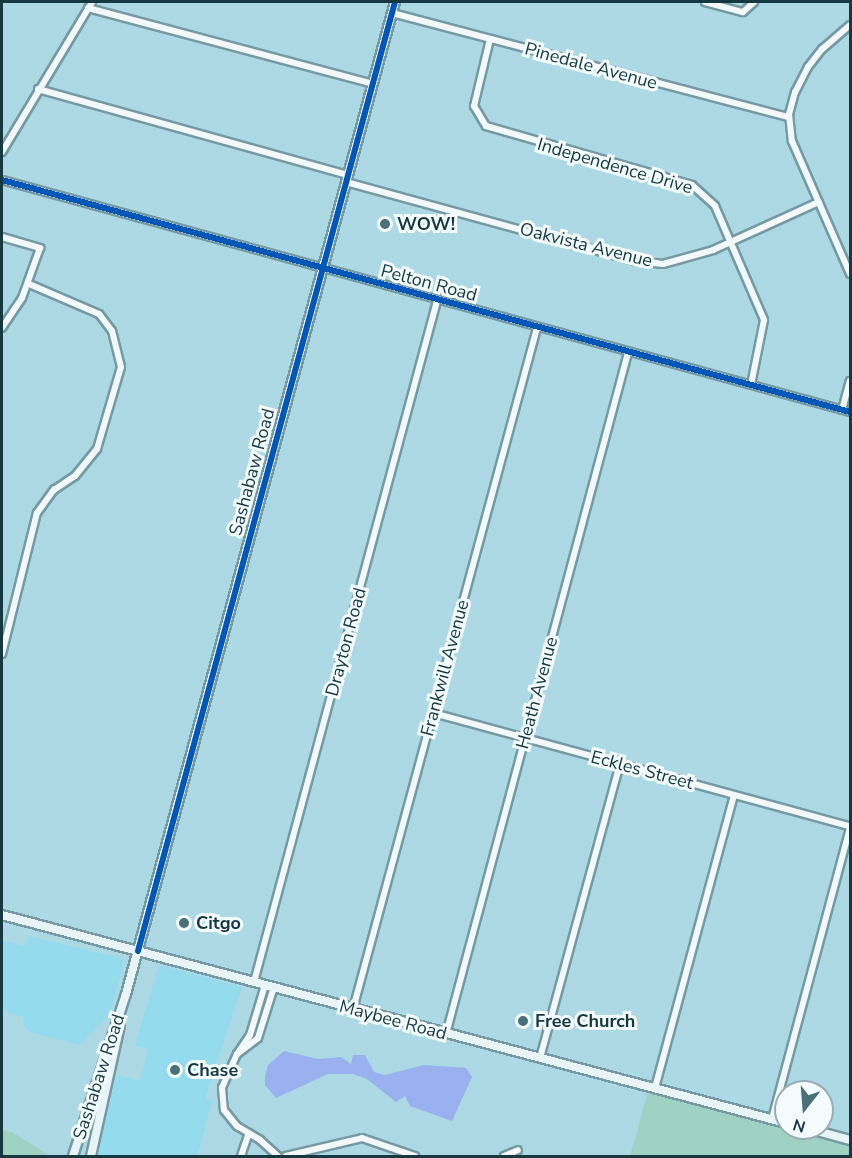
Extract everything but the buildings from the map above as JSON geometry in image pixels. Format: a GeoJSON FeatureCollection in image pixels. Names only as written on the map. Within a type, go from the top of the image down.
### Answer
{"type":"FeatureCollection","features":[{"type":"Feature","properties":{"kind":"main road","name":"Sashabaw Road"},"geometry":{"type":"LineString","coordinates":[[73,1156],[125,998],[396,2]]}},
{"type":"Feature","properties":{"kind":"main road","name":"Maybee Road"},"geometry":{"type":"LineString","coordinates":[[2,915],[772,1119]]}},
{"type":"Feature","properties":{"kind":"main road","name":"Sashabaw Road"},"geometry":{"type":"LineString","coordinates":[[91,1156],[100,1123],[125,998]]}},
{"type":"Feature","properties":{"kind":"main road"},"geometry":{"type":"LineString","coordinates":[[87,1111],[97,1109],[100,1123]]}},
{"type":"Feature","properties":{"kind":"main road"},"geometry":{"type":"LineString","coordinates":[[834,1136],[850,1140]]}},
{"type":"Feature","properties":{"kind":"street"},"geometry":{"type":"LineString","coordinates":[[705,2],[744,12],[754,2]]}},
{"type":"Feature","properties":{"kind":"street"},"geometry":{"type":"LineString","coordinates":[[2,152],[90,5],[373,84]]}},
{"type":"Feature","properties":{"kind":"street","name":"Pinedale Avenue"},"geometry":{"type":"LineString","coordinates":[[392,13],[789,117]]}},
{"type":"Feature","properties":{"kind":"street"},"geometry":{"type":"LineString","coordinates":[[850,26],[835,36],[808,66],[795,92],[789,117],[792,141],[850,274]]}},
{"type":"Feature","properties":{"kind":"street","name":"Independence Drive"},"geometry":{"type":"LineString","coordinates":[[490,39],[474,106],[486,126],[693,185],[715,206],[764,320],[751,385]]}},
{"type":"Feature","properties":{"kind":"street","name":"Oakvista Avenue"},"geometry":{"type":"LineString","coordinates":[[38,89],[347,179],[649,263],[682,262],[819,202]]}},
{"type":"Feature","properties":{"kind":"street","name":"Pelton Road"},"geometry":{"type":"LineString","coordinates":[[2,180],[322,270],[850,412]]}},
{"type":"Feature","properties":{"kind":"street"},"geometry":{"type":"LineString","coordinates":[[2,237],[40,248],[34,256],[29,284],[2,328]]}},
{"type":"Feature","properties":{"kind":"street"},"geometry":{"type":"LineString","coordinates":[[2,654],[37,513],[54,490],[81,470],[97,449],[121,367],[117,342],[99,314],[29,284]]}},
{"type":"Feature","properties":{"kind":"street","name":"Drayton Road"},"geometry":{"type":"LineString","coordinates":[[254,982],[437,301]]}},
{"type":"Feature","properties":{"kind":"street","name":"Frankwill Avenue"},"geometry":{"type":"LineString","coordinates":[[353,1009],[537,328]]}},
{"type":"Feature","properties":{"kind":"street","name":"Heath Avenue"},"geometry":{"type":"LineString","coordinates":[[446,1034],[628,352]]}},
{"type":"Feature","properties":{"kind":"street"},"geometry":{"type":"LineString","coordinates":[[843,410],[850,381]]}},
{"type":"Feature","properties":{"kind":"street","name":"Eckles Street"},"geometry":{"type":"LineString","coordinates":[[433,713],[850,827]]}},
{"type":"Feature","properties":{"kind":"street"},"geometry":{"type":"LineString","coordinates":[[540,1058],[620,764]]}},
{"type":"Feature","properties":{"kind":"street"},"geometry":{"type":"LineString","coordinates":[[655,1088],[734,795]]}},
{"type":"Feature","properties":{"kind":"street"},"geometry":{"type":"LineString","coordinates":[[772,1119],[850,827]]}},
{"type":"Feature","properties":{"kind":"street"},"geometry":{"type":"LineString","coordinates":[[270,986],[253,1027],[227,1071],[222,1099],[230,1119],[278,1156]]}},
{"type":"Feature","properties":{"kind":"street"},"geometry":{"type":"LineString","coordinates":[[237,1054],[255,1043],[262,1030],[270,986]]}},
{"type":"Feature","properties":{"kind":"street"},"geometry":{"type":"LineString","coordinates":[[253,1027],[262,1030]]}},
{"type":"Feature","properties":{"kind":"street"},"geometry":{"type":"LineString","coordinates":[[241,1156],[249,1133]]}},
{"type":"Feature","properties":{"kind":"street"},"geometry":{"type":"LineString","coordinates":[[286,1156],[362,1138],[415,1156]]}},
{"type":"Feature","properties":{"kind":"street"},"geometry":{"type":"LineString","coordinates":[[504,1156],[518,1150]]}},
{"type":"Feature","properties":{"kind":"shaded area"},"geometry":{"type":"Polygon","coordinates":[[[28,936],[121,958],[124,963],[110,1014],[79,1045],[30,1032],[24,1026],[23,1017],[2,1010],[2,940],[25,946],[28,936]]]}},
{"type":"Feature","properties":{"kind":"shaded area"},"geometry":{"type":"Polygon","coordinates":[[[159,965],[242,987],[205,1099],[212,1101],[197,1156],[97,1156],[117,1075],[140,1081],[148,1049],[135,1046],[159,965]]]}},
{"type":"Feature","properties":{"kind":"shaded area"},"geometry":{"type":"Polygon","coordinates":[[[284,1051],[318,1059],[341,1057],[351,1064],[353,1055],[365,1055],[374,1072],[385,1075],[424,1065],[466,1068],[472,1077],[452,1121],[410,1106],[405,1096],[396,1102],[367,1079],[353,1074],[328,1074],[276,1098],[265,1085],[265,1076],[268,1065],[284,1051]]]}},
{"type":"Feature","properties":{"kind":"green space"},"geometry":{"type":"Polygon","coordinates":[[[649,1088],[774,1121],[774,1140],[834,1140],[834,1138],[850,1141],[850,1156],[630,1156],[649,1088]]]}},
{"type":"Feature","properties":{"kind":"green space"},"geometry":{"type":"Polygon","coordinates":[[[2,1130],[12,1132],[50,1156],[2,1156],[2,1130]]]}},
{"type":"Feature","properties":{"kind":"cycle path"},"geometry":{"type":"LineString","coordinates":[[138,951],[395,2]]}},
{"type":"Feature","properties":{"kind":"cycle path"},"geometry":{"type":"LineString","coordinates":[[2,180],[850,412]]}},
{"type":"Feature","properties":{"kind":"place","name":"WOW!"},"geometry":{"type":"Point","coordinates":[385,224]}},
{"type":"Feature","properties":{"kind":"place","name":"Citgo"},"geometry":{"type":"Point","coordinates":[184,923]}},
{"type":"Feature","properties":{"kind":"place","name":"Free Church"},"geometry":{"type":"Point","coordinates":[523,1021]}},
{"type":"Feature","properties":{"kind":"place","name":"Chase"},"geometry":{"type":"Point","coordinates":[175,1070]}}]}
